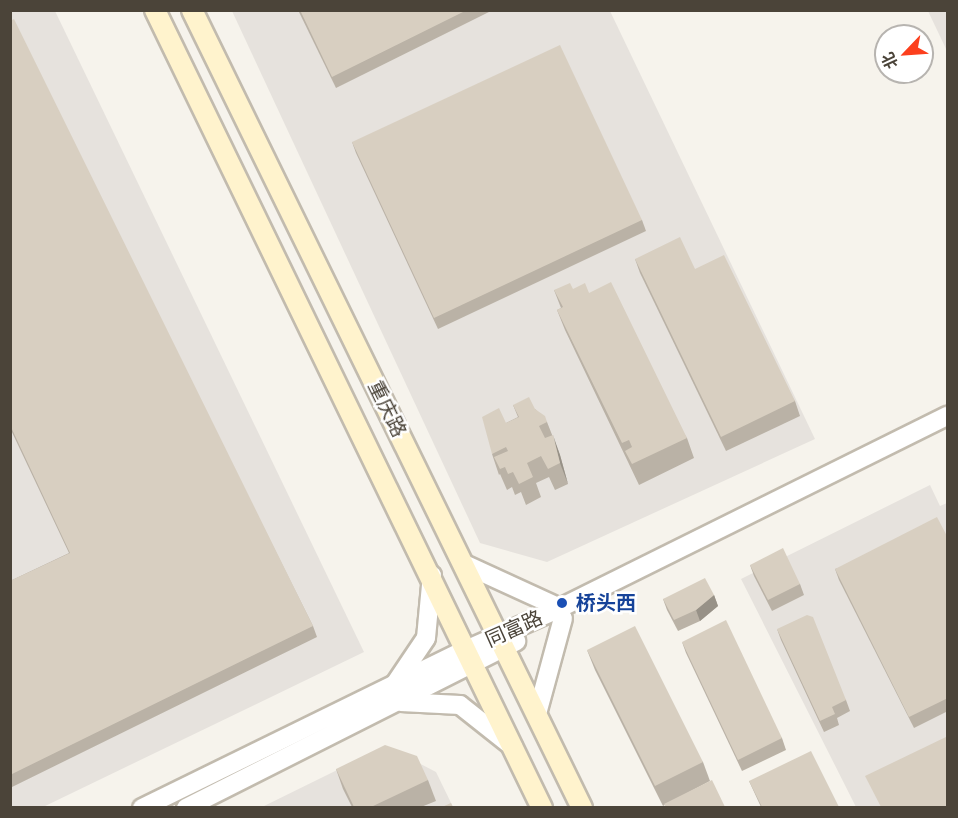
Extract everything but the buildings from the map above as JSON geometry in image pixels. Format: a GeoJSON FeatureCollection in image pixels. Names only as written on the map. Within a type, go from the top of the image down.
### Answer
{"type":"FeatureCollection","features":[{"type":"Feature","properties":{"kind":"main road","name":"重庆路"},"geometry":{"type":"LineString","coordinates":[[155,10],[432,575],[468,657],[542,807]]}},
{"type":"Feature","properties":{"kind":"main road","name":"重庆路"},"geometry":{"type":"LineString","coordinates":[[192,10],[582,807]]}},
{"type":"Feature","properties":{"kind":"street","name":"同富路"},"geometry":{"type":"LineString","coordinates":[[562,613],[948,414]]}},
{"type":"Feature","properties":{"kind":"street","name":"同富路"},"geometry":{"type":"LineString","coordinates":[[186,807],[468,657],[948,428]]}},
{"type":"Feature","properties":{"kind":"street"},"geometry":{"type":"LineString","coordinates":[[464,564],[562,613],[537,714]]}},
{"type":"Feature","properties":{"kind":"street"},"geometry":{"type":"LineString","coordinates":[[432,575],[426,638],[398,693],[460,705],[513,747]]}},
{"type":"Feature","properties":{"kind":"street","name":"同富路"},"geometry":{"type":"LineString","coordinates":[[142,807],[398,693]]}},
{"type":"Feature","properties":{"kind":"shaded area"},"geometry":{"type":"Polygon","coordinates":[[[10,11],[55,11],[364,652],[41,808],[10,807],[10,11]]]}},
{"type":"Feature","properties":{"kind":"shaded area"},"geometry":{"type":"Polygon","coordinates":[[[232,11],[610,11],[815,439],[547,562],[480,543],[232,11]]]}},
{"type":"Feature","properties":{"kind":"shaded area"},"geometry":{"type":"Polygon","coordinates":[[[928,11],[947,11],[947,51],[928,11]]]}},
{"type":"Feature","properties":{"kind":"shaded area"},"geometry":{"type":"Polygon","coordinates":[[[930,485],[940,506],[947,503],[947,807],[856,807],[741,579],[930,485]]]}},
{"type":"Feature","properties":{"kind":"shaded area"},"geometry":{"type":"Polygon","coordinates":[[[386,746],[436,772],[453,807],[260,808],[386,746]]]}},
{"type":"Feature","properties":{"kind":"place","name":"桥头西"},"geometry":{"type":"Point","coordinates":[562,603]}}]}
